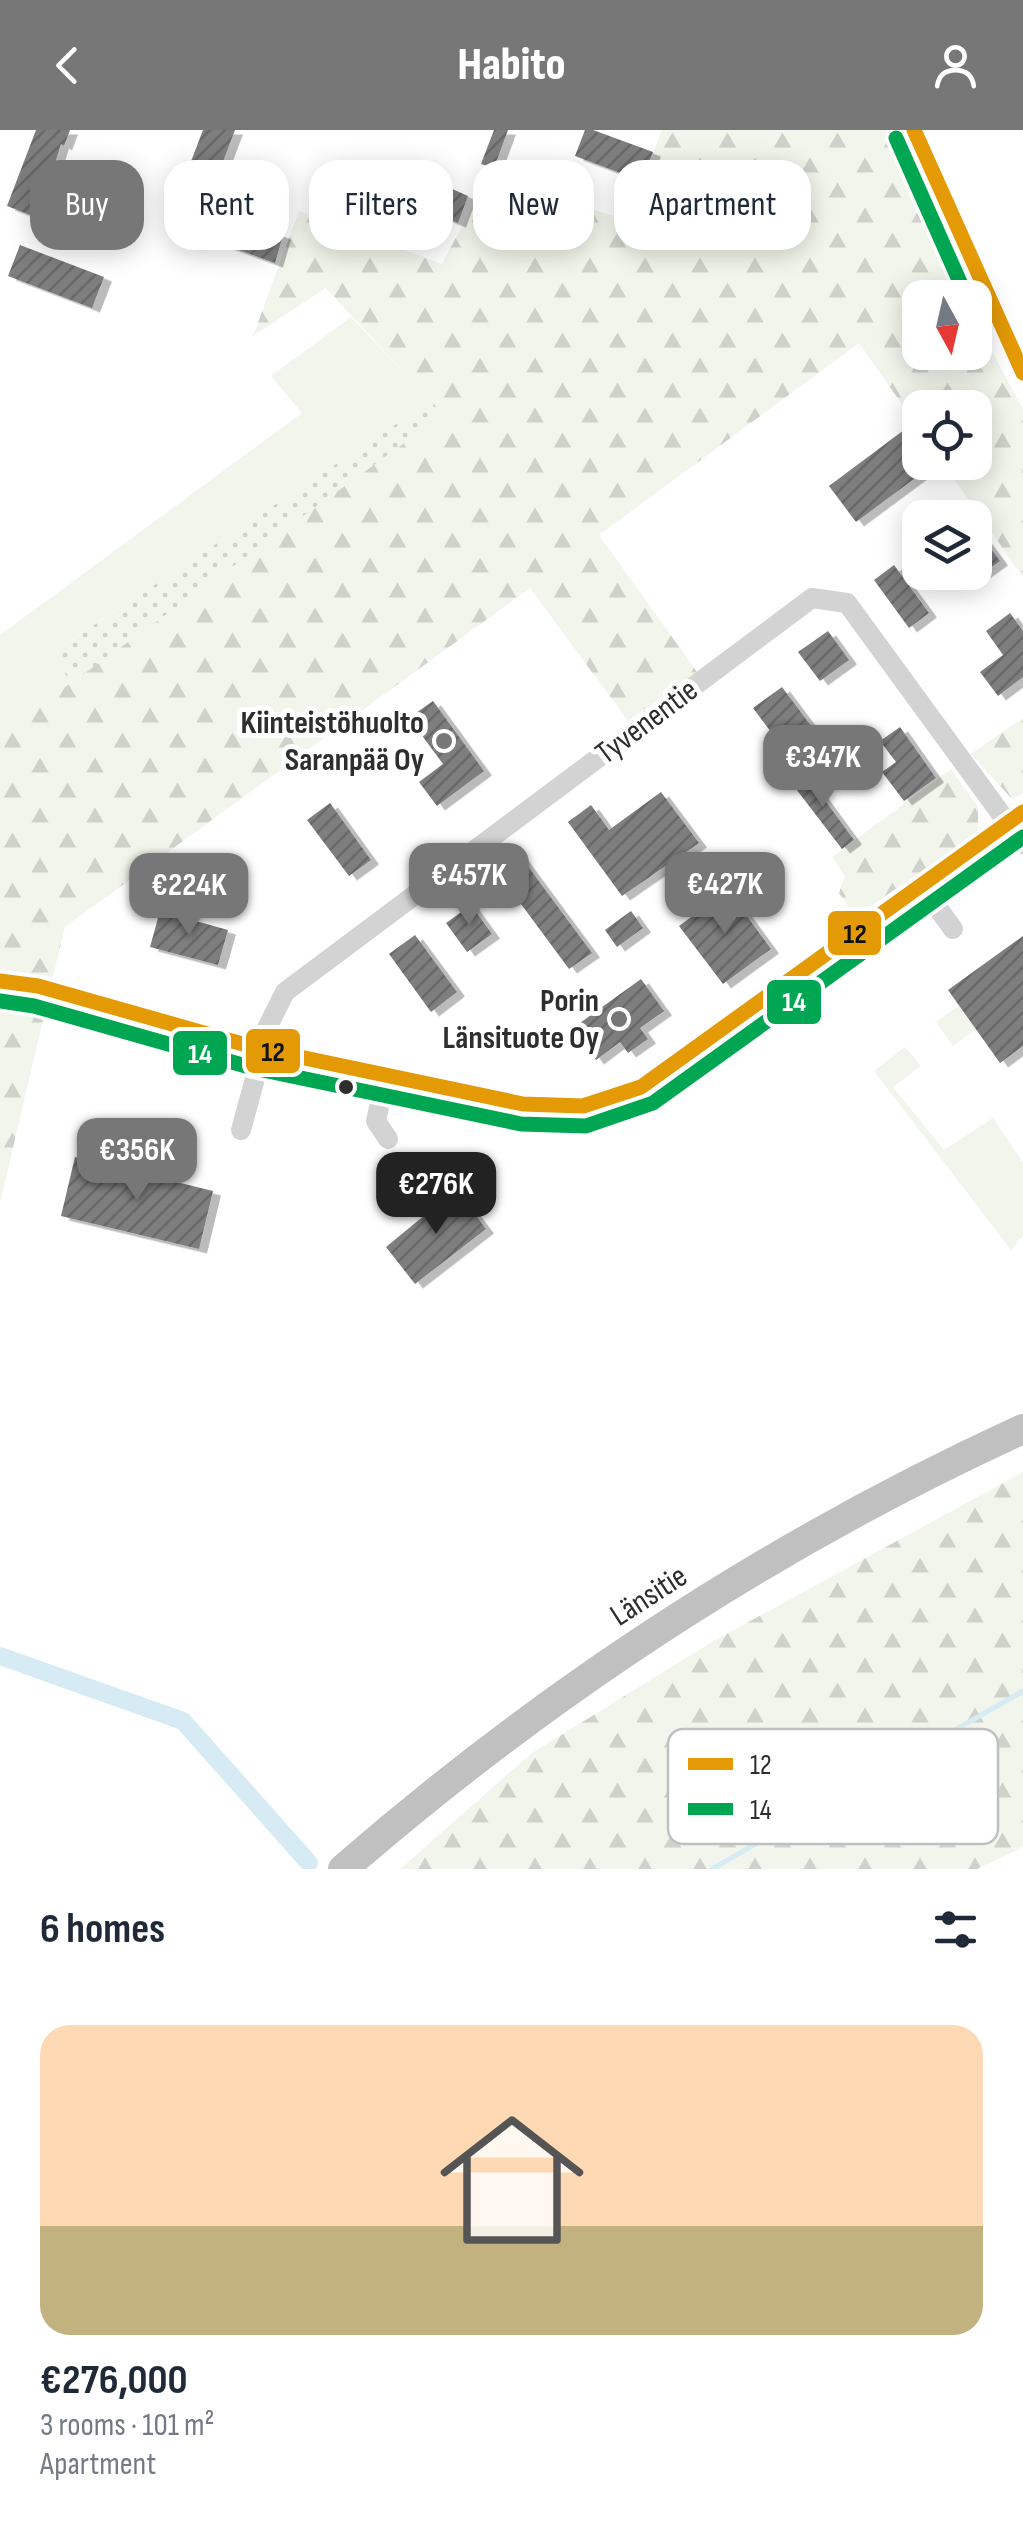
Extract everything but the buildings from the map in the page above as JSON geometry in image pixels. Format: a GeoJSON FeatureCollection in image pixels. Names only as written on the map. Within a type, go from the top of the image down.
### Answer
{"type":"FeatureCollection","features":[{"type":"Feature","properties":{"kind":"highway","name":"Länsitie"},"geometry":{"type":"LineString","coordinates":[[343,1869],[464,1767],[561,1695],[680,1617],[802,1541],[944,1465],[1023,1430]]}},
{"type":"Feature","properties":{"kind":"street"},"geometry":{"type":"LineString","coordinates":[[914,130],[1023,373]]}},
{"type":"Feature","properties":{"kind":"street","name":"Tyvenentie"},"geometry":{"type":"LineString","coordinates":[[241,1130],[260,1048],[285,992],[812,598],[847,604],[1016,817],[1023,844]]}},
{"type":"Feature","properties":{"kind":"street"},"geometry":{"type":"LineString","coordinates":[[0,981],[38,986],[260,1048],[522,1104],[583,1106],[641,1087],[1016,817]]}},
{"type":"Feature","properties":{"kind":"street"},"geometry":{"type":"LineString","coordinates":[[921,885],[953,929]]}},
{"type":"Feature","properties":{"kind":"street"},"geometry":{"type":"LineString","coordinates":[[386,1075],[376,1121],[388,1139]]}},
{"type":"Feature","properties":{"kind":"green space"},"geometry":{"type":"Polygon","coordinates":[[[662,130],[893,130],[958,280],[902,280],[902,370],[992,370],[992,352],[1023,409],[1023,577],[992,533],[992,500],[969,500],[955,480],[992,480],[992,390],[902,390],[902,404],[859,343],[599,535],[697,672],[628,721],[530,588],[65,927],[53,977],[0,969],[0,734],[443,415],[326,288],[253,336],[285,250],[289,250],[299,211],[309,215],[309,250],[404,250],[442,264],[453,250],[473,205],[473,250],[594,250],[594,210],[614,216],[614,250],[811,250],[811,160],[651,160],[662,130]]]}},
{"type":"Feature","properties":{"kind":"green space"},"geometry":{"type":"Polygon","coordinates":[[[351,317],[431,401],[53,652],[71,683],[0,734],[0,635],[302,413],[271,376],[351,317]]]}},
{"type":"Feature","properties":{"kind":"green space"},"geometry":{"type":"Polygon","coordinates":[[[431,401],[443,415],[71,683],[52,653],[431,401]]]}},
{"type":"Feature","properties":{"kind":"green space"},"geometry":{"type":"Polygon","coordinates":[[[1023,718],[1023,793],[1013,800],[971,754],[1023,718]]]}},
{"type":"Feature","properties":{"kind":"green space"},"geometry":{"type":"Polygon","coordinates":[[[951,769],[978,807],[978,832],[855,917],[839,893],[845,876],[832,857],[951,769]]]}},
{"type":"Feature","properties":{"kind":"green space"},"geometry":{"type":"Polygon","coordinates":[[[0,996],[47,1003],[0,1203],[0,996]]]}},
{"type":"Feature","properties":{"kind":"green space"},"geometry":{"type":"Polygon","coordinates":[[[959,1005],[976,1029],[953,1046],[936,1022],[959,1005]]]}},
{"type":"Feature","properties":{"kind":"green space"},"geometry":{"type":"Polygon","coordinates":[[[905,1047],[921,1066],[893,1087],[944,1150],[993,1118],[1023,1162],[1023,1235],[1011,1250],[874,1071],[905,1047]]]}},
{"type":"Feature","properties":{"kind":"green space"},"geometry":{"type":"Polygon","coordinates":[[[1023,1472],[1023,1847],[977,1869],[400,1869],[532,1753],[712,1642],[1023,1472]]]}},
{"type":"Feature","properties":{"kind":"waterway"},"geometry":{"type":"LineString","coordinates":[[0,1656],[183,1721],[309,1863]]}},
{"type":"Feature","properties":{"kind":"waterway"},"geometry":{"type":"LineString","coordinates":[[957,1729],[1023,1691]]}},
{"type":"Feature","properties":{"kind":"waterway"},"geometry":{"type":"LineString","coordinates":[[712,1869],[756,1844]]}},
{"type":"Feature","properties":{"kind":"transit line","name":"12"},"geometry":{"type":"LineString","coordinates":[[914,130],[1023,373]]}},
{"type":"Feature","properties":{"kind":"transit line","name":"14"},"geometry":{"type":"LineString","coordinates":[[896,138],[959,280]]}},
{"type":"Feature","properties":{"kind":"transit line","name":"12"},"geometry":{"type":"LineString","coordinates":[[0,981],[38,986],[257,1048],[523,1104],[583,1106],[641,1087],[1023,812]]}},
{"type":"Feature","properties":{"kind":"transit line","name":"14"},"geometry":{"type":"LineString","coordinates":[[0,1001],[34,1006],[253,1068],[521,1124],[586,1126],[653,1103],[1023,837]]}},
{"type":"Feature","properties":{"kind":"place","name":"Kiinteistöhuolto Saranpää Oy"},"geometry":{"type":"Point","coordinates":[444,741]}},
{"type":"Feature","properties":{"kind":"place","name":"Porin Länsituote Oy"},"geometry":{"type":"Point","coordinates":[619,1019]}}]}
